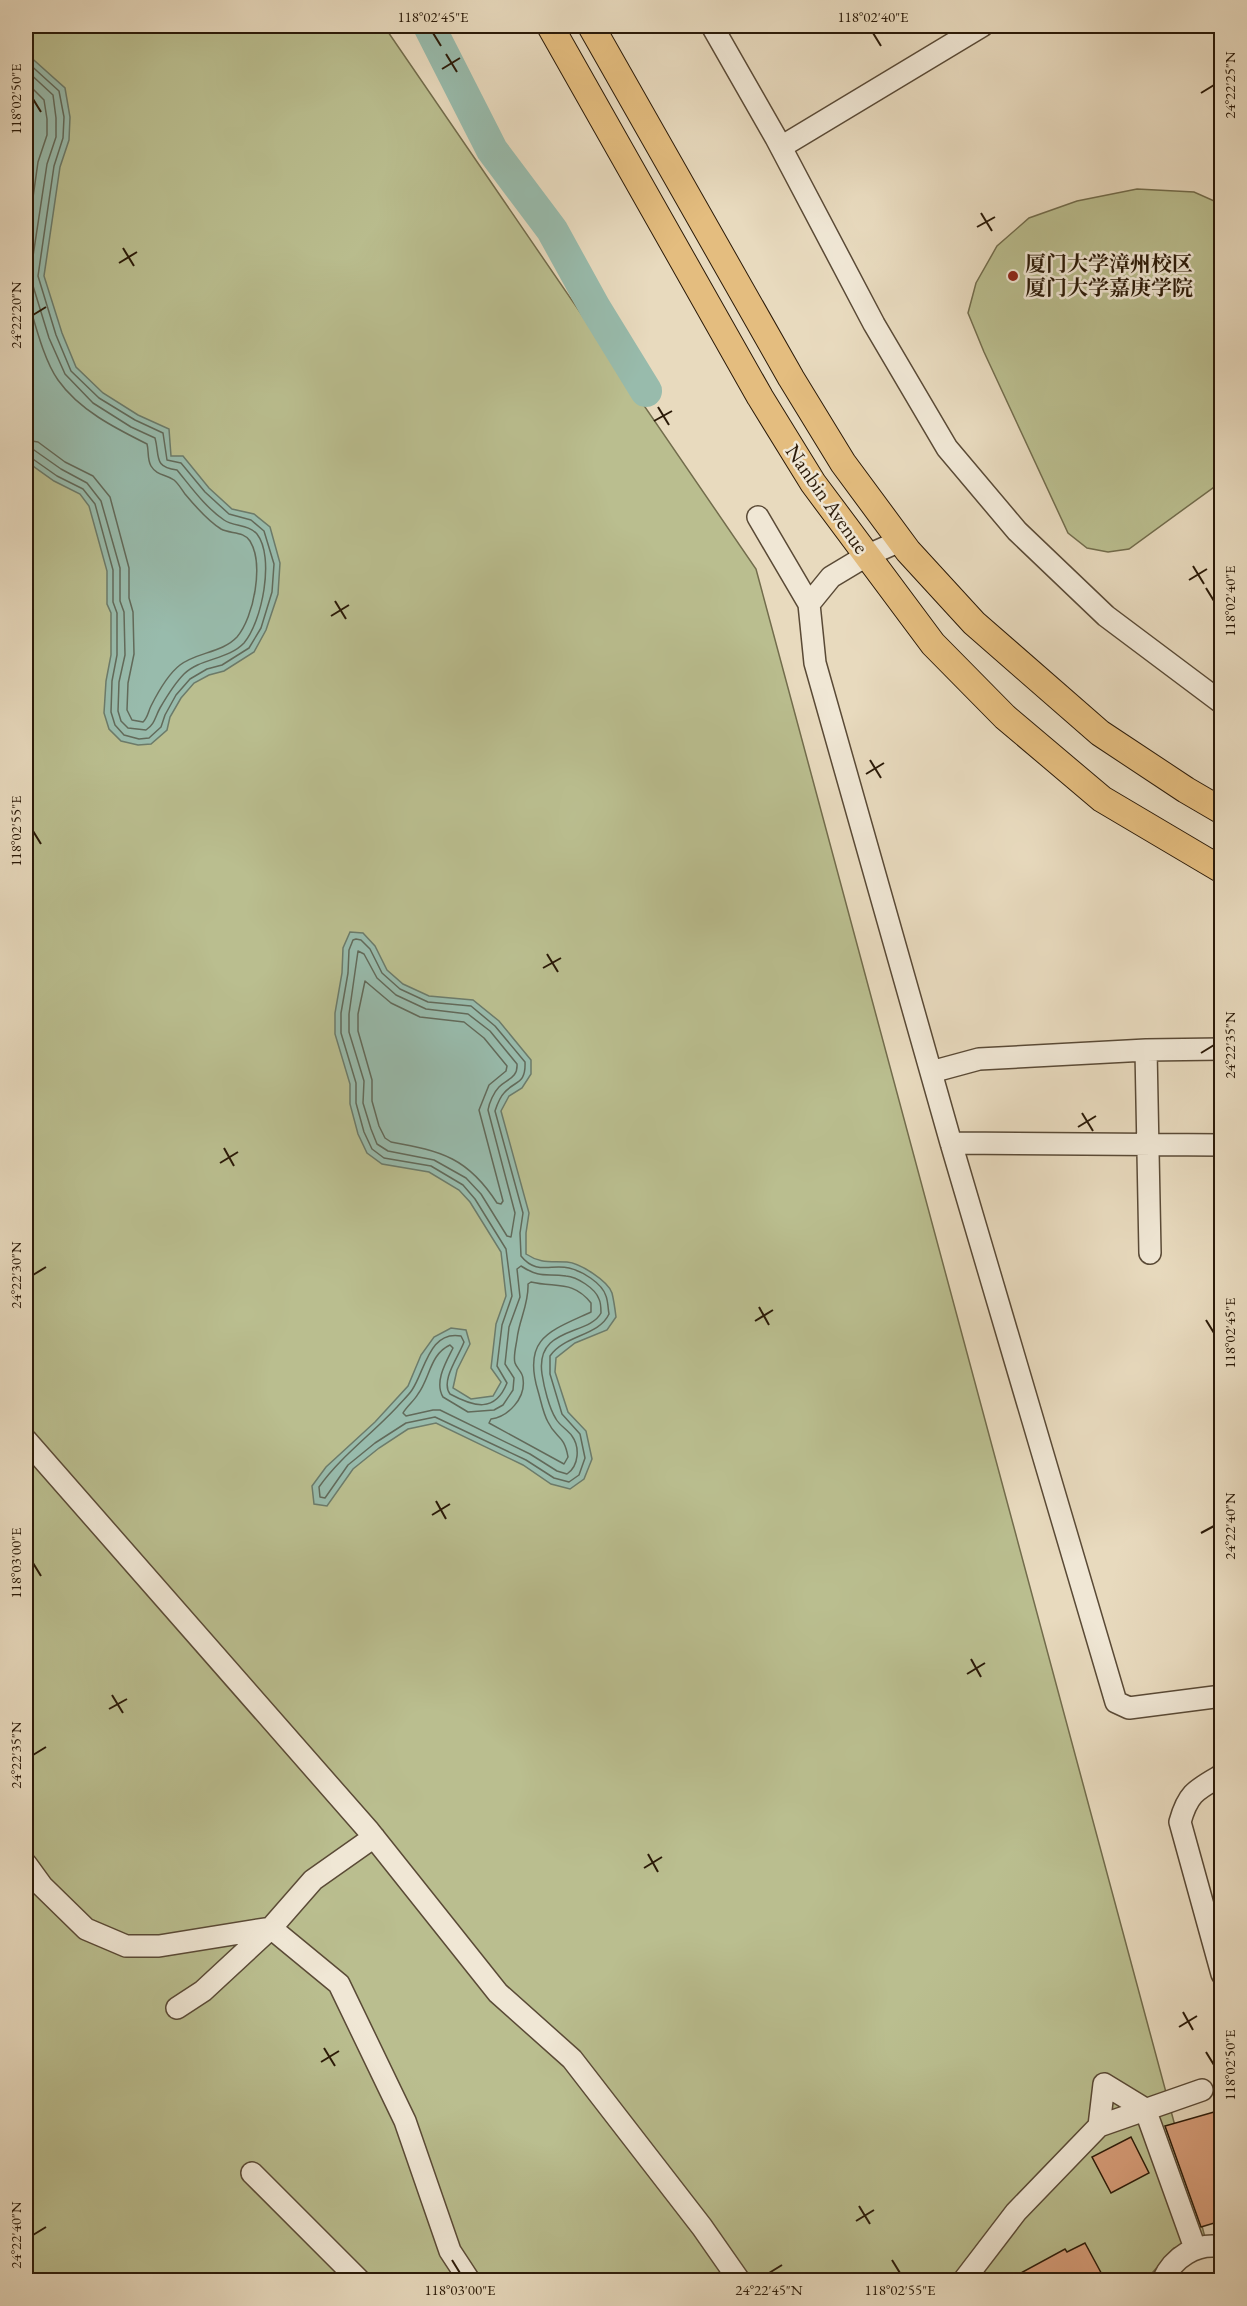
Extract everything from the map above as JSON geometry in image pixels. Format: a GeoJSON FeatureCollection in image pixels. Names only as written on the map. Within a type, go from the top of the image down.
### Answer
{"type":"FeatureCollection","features":[{"type":"Feature","properties":{"kind":"main road","name":"Nanbin Avenue"},"geometry":{"type":"LineString","coordinates":[[550,26],[760,397],[813,483],[933,644],[1005,717],[1102,799],[1221,870]]}},
{"type":"Feature","properties":{"kind":"main road","name":"Nanbin Avenue"},"geometry":{"type":"LineString","coordinates":[[591,26],[791,378],[843,463],[900,541],[974,623],[1100,733],[1221,811]]}},
{"type":"Feature","properties":{"kind":"street"},"geometry":{"type":"LineString","coordinates":[[712,26],[782,147],[874,324],[947,448],[1017,531],[1106,616],[1221,704]]}},
{"type":"Feature","properties":{"kind":"street"},"geometry":{"type":"LineString","coordinates":[[782,147],[981,26]]}},
{"type":"Feature","properties":{"kind":"street"},"geometry":{"type":"LineString","coordinates":[[758,517],[809,604],[815,663],[951,1143],[1116,1702],[1129,1708],[1221,1696]]}},
{"type":"Feature","properties":{"kind":"street"},"geometry":{"type":"LineString","coordinates":[[809,604],[831,577],[866,556],[900,541]]}},
{"type":"Feature","properties":{"kind":"street"},"geometry":{"type":"LineString","coordinates":[[931,1072],[979,1059],[1146,1050],[1221,1049]]}},
{"type":"Feature","properties":{"kind":"street"},"geometry":{"type":"LineString","coordinates":[[1146,1050],[1150,1253]]}},
{"type":"Feature","properties":{"kind":"street"},"geometry":{"type":"LineString","coordinates":[[951,1143],[1221,1145]]}},
{"type":"Feature","properties":{"kind":"street"},"geometry":{"type":"LineString","coordinates":[[26,1440],[374,1837],[498,1993],[572,2059],[702,2227],[739,2280]]}},
{"type":"Feature","properties":{"kind":"street"},"geometry":{"type":"LineString","coordinates":[[1221,1775],[1197,1789],[1185,1803],[1180,1822],[1221,1974]]}},
{"type":"Feature","properties":{"kind":"street"},"geometry":{"type":"LineString","coordinates":[[177,2008],[203,1991],[271,1928],[313,1880],[374,1837]]}},
{"type":"Feature","properties":{"kind":"street"},"geometry":{"type":"LineString","coordinates":[[26,1864],[42,1886],[86,1929],[126,1946],[159,1946],[271,1928],[339,1984],[405,2121],[450,2251],[469,2280]]}},
{"type":"Feature","properties":{"kind":"street"},"geometry":{"type":"LineString","coordinates":[[1099,2126],[1104,2084],[1144,2109],[1195,2248]]}},
{"type":"Feature","properties":{"kind":"street"},"geometry":{"type":"LineString","coordinates":[[964,2280],[1016,2212],[1099,2126],[1202,2090]]}},
{"type":"Feature","properties":{"kind":"street"},"geometry":{"type":"LineString","coordinates":[[252,2173],[359,2280]]}},
{"type":"Feature","properties":{"kind":"street"},"geometry":{"type":"LineString","coordinates":[[1163,2280],[1167,2271],[1179,2257],[1195,2248],[1214,2245],[1221,2247]]}},
{"type":"Feature","properties":{"kind":"shaded area"},"geometry":{"type":"Polygon","coordinates":[[[26,26],[384,26],[756,569],[1206,2241],[1174,2248],[1146,2280],[26,2280],[26,26]]]}},
{"type":"Feature","properties":{"kind":"shaded area"},"geometry":{"type":"Polygon","coordinates":[[[1137,189],[1194,192],[1221,204],[1221,482],[1129,549],[1108,552],[1087,548],[1068,533],[968,313],[976,283],[997,246],[1029,218],[1077,201],[1137,189]]]}},
{"type":"Feature","properties":{"kind":"water"},"geometry":{"type":"Polygon","coordinates":[[[26,53],[65,88],[70,117],[69,140],[60,167],[44,276],[62,333],[76,367],[103,393],[138,415],[169,429],[171,456],[183,456],[209,488],[232,509],[254,514],[270,527],[280,563],[278,594],[266,630],[254,652],[224,671],[209,675],[194,683],[181,698],[170,717],[167,730],[151,744],[138,745],[121,741],[109,729],[104,713],[106,681],[111,655],[111,613],[107,604],[107,571],[89,506],[80,494],[54,481],[26,461],[26,53]]]}},
{"type":"Feature","properties":{"kind":"water"},"geometry":{"type":"Polygon","coordinates":[[[350,932],[363,933],[375,946],[387,970],[403,984],[429,996],[473,1000],[499,1021],[531,1060],[531,1074],[522,1088],[509,1096],[501,1111],[529,1213],[526,1254],[541,1261],[573,1263],[593,1273],[605,1283],[612,1293],[616,1317],[607,1330],[575,1343],[556,1358],[555,1372],[568,1412],[586,1431],[592,1459],[584,1479],[570,1489],[551,1484],[523,1465],[436,1423],[408,1429],[379,1448],[353,1469],[327,1506],[314,1504],[312,1486],[326,1467],[375,1422],[408,1386],[421,1355],[434,1337],[451,1328],[466,1330],[470,1344],[457,1370],[453,1388],[471,1399],[493,1396],[501,1382],[491,1368],[496,1324],[506,1296],[501,1252],[470,1202],[459,1190],[429,1172],[382,1164],[367,1153],[358,1134],[350,1104],[350,1084],[335,1034],[335,1013],[342,973],[343,948],[350,932]]]}},
{"type":"Feature","properties":{"kind":"building"},"geometry":{"type":"Polygon","coordinates":[[[1221,2110],[1221,2221],[1201,2227],[1165,2126],[1221,2110]]]}},
{"type":"Feature","properties":{"kind":"building"},"geometry":{"type":"Polygon","coordinates":[[[1131,2137],[1149,2173],[1111,2193],[1092,2157],[1131,2137]]]}},
{"type":"Feature","properties":{"kind":"building"},"geometry":{"type":"Polygon","coordinates":[[[1085,2243],[1105,2280],[1008,2280],[1065,2249],[1067,2252],[1085,2243]]]}},
{"type":"Feature","properties":{"kind":"waterway"},"geometry":{"type":"LineString","coordinates":[[429,26],[492,150],[552,230],[595,308],[646,391]]}},
{"type":"Feature","properties":{"kind":"place","name":"厦门大学漳州校区 厦门大学嘉庚学院"},"geometry":{"type":"Point","coordinates":[1013,276]}}]}
